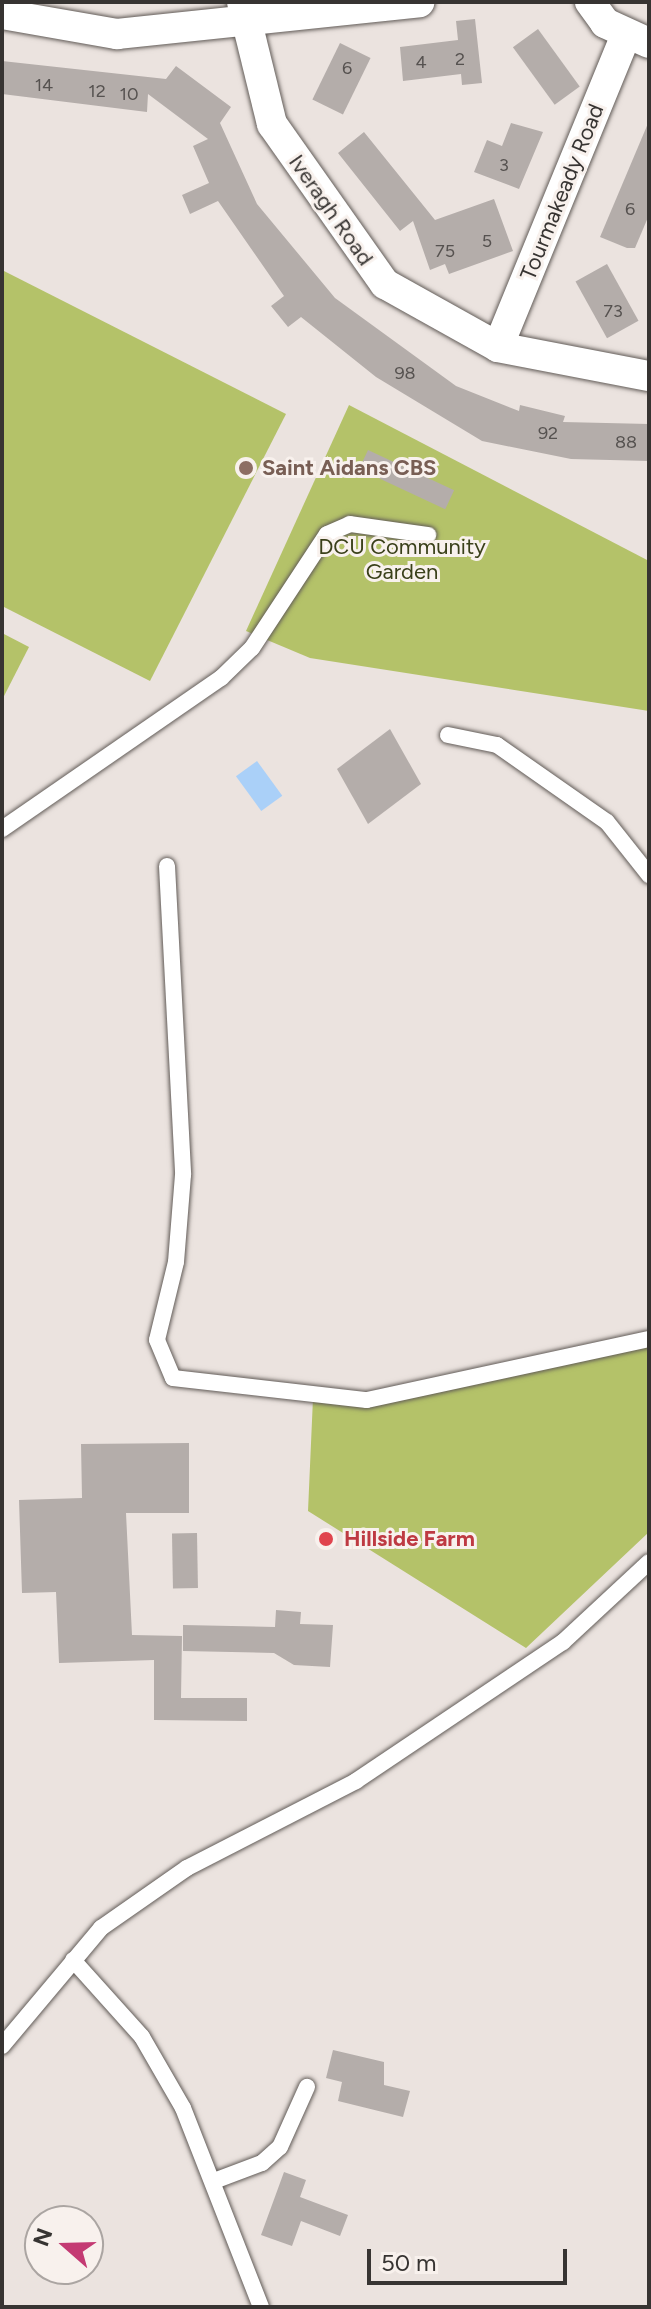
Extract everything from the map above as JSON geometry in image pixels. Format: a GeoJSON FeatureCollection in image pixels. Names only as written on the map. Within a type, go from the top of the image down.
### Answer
{"type":"FeatureCollection","features":[{"type":"Feature","properties":{"kind":"street"},"geometry":{"type":"LineString","coordinates":[[2,14],[117,34],[242,13],[419,2]]}},
{"type":"Feature","properties":{"kind":"street"},"geometry":{"type":"LineString","coordinates":[[590,2],[637,40]]}},
{"type":"Feature","properties":{"kind":"street","name":"Iveragh Road"},"geometry":{"type":"LineString","coordinates":[[242,13],[272,124],[338,227],[385,284],[498,347],[649,376]]}},
{"type":"Feature","properties":{"kind":"street","name":"Tourmakeady Road"},"geometry":{"type":"LineString","coordinates":[[498,347],[637,40]]}},
{"type":"Feature","properties":{"kind":"lane"},"geometry":{"type":"LineString","coordinates":[[2,829],[221,678],[252,648],[327,534],[350,524],[428,535]]}},
{"type":"Feature","properties":{"kind":"lane"},"geometry":{"type":"LineString","coordinates":[[448,735],[509,753],[607,822],[649,875]]}},
{"type":"Feature","properties":{"kind":"lane"},"geometry":{"type":"LineString","coordinates":[[167,866],[183,1175],[176,1262],[157,1340],[173,1378],[367,1400],[649,1339]]}},
{"type":"Feature","properties":{"kind":"lane"},"geometry":{"type":"LineString","coordinates":[[2,2046],[101,1928],[187,1868],[356,1781],[563,1642],[649,1562]]}},
{"type":"Feature","properties":{"kind":"lane"},"geometry":{"type":"LineString","coordinates":[[73,1960],[142,2037],[214,2181],[261,2307]]}},
{"type":"Feature","properties":{"kind":"lane"},"geometry":{"type":"LineString","coordinates":[[214,2181],[262,2163],[280,2147],[307,2087]]}},
{"type":"Feature","properties":{"kind":"green space"},"geometry":{"type":"Polygon","coordinates":[[[2,270],[286,414],[150,681],[2,606],[2,270]]]}},
{"type":"Feature","properties":{"kind":"green space","name":"DCU Community Garden"},"geometry":{"type":"Polygon","coordinates":[[[349,405],[649,561],[649,711],[310,658],[246,631],[349,405]]]}},
{"type":"Feature","properties":{"kind":"green space"},"geometry":{"type":"Polygon","coordinates":[[[2,633],[29,647],[2,700],[2,633]]]}},
{"type":"Feature","properties":{"kind":"green space"},"geometry":{"type":"Polygon","coordinates":[[[649,1339],[649,1532],[526,1648],[308,1511],[313,1398],[372,1398],[649,1339]]]}},
{"type":"Feature","properties":{"kind":"water"},"geometry":{"type":"Polygon","coordinates":[[[257,761],[282,796],[261,811],[236,776],[257,761]]]}},
{"type":"Feature","properties":{"kind":"building"},"geometry":{"type":"Polygon","coordinates":[[[475,19],[482,83],[462,85],[461,74],[403,81],[400,47],[458,40],[456,21],[475,19]]]}},
{"type":"Feature","properties":{"kind":"building"},"geometry":{"type":"Polygon","coordinates":[[[538,29],[580,86],[555,105],[513,47],[538,29]]]}},
{"type":"Feature","properties":{"kind":"building"},"geometry":{"type":"Polygon","coordinates":[[[340,43],[371,58],[343,115],[312,100],[340,43]]]}},
{"type":"Feature","properties":{"kind":"building"},"geometry":{"type":"Polygon","coordinates":[[[2,61],[166,79],[176,66],[231,107],[220,123],[257,204],[335,298],[456,386],[519,411],[520,405],[565,416],[563,422],[649,424],[649,461],[571,459],[482,441],[376,377],[301,317],[288,327],[271,306],[284,296],[218,201],[190,214],[182,195],[209,183],[193,146],[208,139],[148,94],[147,112],[2,94],[2,61]]]}},
{"type":"Feature","properties":{"kind":"building"},"geometry":{"type":"Polygon","coordinates":[[[649,121],[649,215],[635,248],[627,248],[600,237],[649,121]]]}},
{"type":"Feature","properties":{"kind":"building"},"geometry":{"type":"Polygon","coordinates":[[[511,123],[543,132],[519,189],[474,172],[487,140],[502,146],[511,123]]]}},
{"type":"Feature","properties":{"kind":"building"},"geometry":{"type":"Polygon","coordinates":[[[364,132],[435,220],[494,199],[513,251],[449,274],[445,264],[430,270],[413,221],[400,231],[338,153],[364,132]]]}},
{"type":"Feature","properties":{"kind":"building"},"geometry":{"type":"Polygon","coordinates":[[[607,264],[639,321],[607,338],[576,281],[607,264]]]}},
{"type":"Feature","properties":{"kind":"building"},"geometry":{"type":"Polygon","coordinates":[[[368,450],[454,490],[445,509],[359,469],[368,450]]]}},
{"type":"Feature","properties":{"kind":"building"},"geometry":{"type":"Polygon","coordinates":[[[390,729],[421,784],[368,824],[337,769],[390,729]]]}},
{"type":"Feature","properties":{"kind":"building"},"geometry":{"type":"Polygon","coordinates":[[[189,1443],[189,1513],[126,1513],[132,1635],[182,1636],[181,1698],[247,1698],[247,1721],[154,1720],[154,1660],[59,1663],[56,1592],[22,1593],[19,1500],[82,1498],[81,1444],[189,1443]]]}},
{"type":"Feature","properties":{"kind":"building"},"geometry":{"type":"Polygon","coordinates":[[[172,1533],[197,1533],[198,1588],[173,1588],[172,1533]]]}},
{"type":"Feature","properties":{"kind":"building"},"geometry":{"type":"Polygon","coordinates":[[[276,1610],[301,1612],[300,1624],[333,1625],[330,1667],[294,1665],[274,1653],[183,1651],[183,1625],[275,1627],[276,1610]]]}},
{"type":"Feature","properties":{"kind":"building"},"geometry":{"type":"Polygon","coordinates":[[[333,2050],[384,2062],[384,2085],[410,2091],[403,2117],[338,2101],[342,2082],[326,2078],[333,2050]]]}},
{"type":"Feature","properties":{"kind":"building"},"geometry":{"type":"Polygon","coordinates":[[[284,2172],[306,2180],[300,2197],[348,2215],[340,2236],[301,2221],[292,2246],[261,2235],[284,2172]]]}},
{"type":"Feature","properties":{"kind":"place","name":"Saint Aidans CBS"},"geometry":{"type":"Point","coordinates":[246,468]}},
{"type":"Feature","properties":{"kind":"place","name":"Hillside Farm"},"geometry":{"type":"Point","coordinates":[326,1539]}}]}
